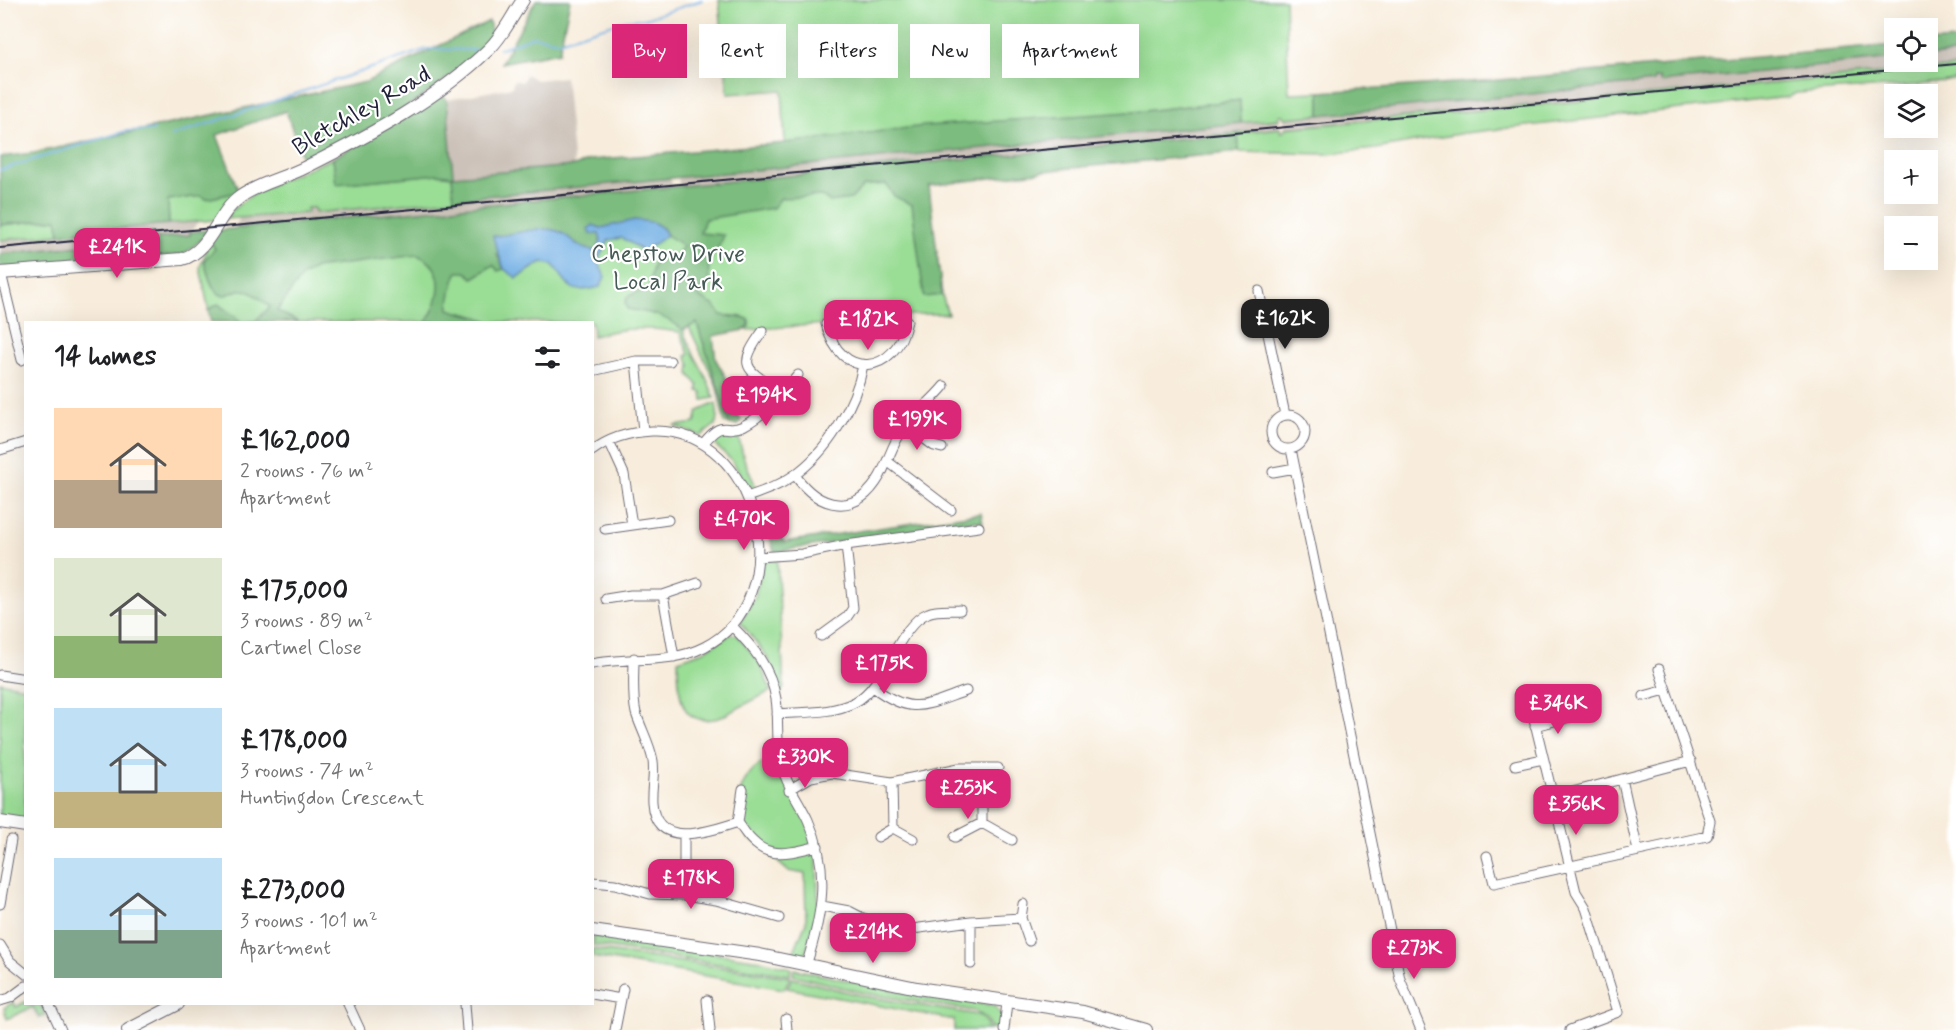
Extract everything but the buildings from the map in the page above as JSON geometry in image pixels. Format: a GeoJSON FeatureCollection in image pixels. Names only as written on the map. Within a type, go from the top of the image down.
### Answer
{"type":"FeatureCollection","features":[{"type":"Feature","properties":{"kind":"street","name":"Bletchley Road"},"geometry":{"type":"LineString","coordinates":[[1,273],[182,260],[198,252],[228,207],[242,196],[325,157],[429,98],[449,83],[491,47],[523,0]]}},
{"type":"Feature","properties":{"kind":"street"},"geometry":{"type":"LineString","coordinates":[[1,273],[22,360]]}},
{"type":"Feature","properties":{"kind":"street"},"geometry":{"type":"LineString","coordinates":[[1260,291],[1285,415]]}},
{"type":"Feature","properties":{"kind":"street"},"geometry":{"type":"LineString","coordinates":[[826,324],[826,343],[850,361],[863,365],[901,351],[907,321]]}},
{"type":"Feature","properties":{"kind":"street"},"geometry":{"type":"LineString","coordinates":[[763,331],[747,352],[746,361],[749,369],[783,394]]}},
{"type":"Feature","properties":{"kind":"street"},"geometry":{"type":"LineString","coordinates":[[594,371],[636,362],[670,361]]}},
{"type":"Feature","properties":{"kind":"street"},"geometry":{"type":"LineString","coordinates":[[636,362],[643,431]]}},
{"type":"Feature","properties":{"kind":"street"},"geometry":{"type":"LineString","coordinates":[[747,497],[774,488],[795,475],[833,433],[856,390],[863,365]]}},
{"type":"Feature","properties":{"kind":"street"},"geometry":{"type":"LineString","coordinates":[[703,444],[712,433],[722,427],[740,427],[758,417],[783,394],[798,375]]}},
{"type":"Feature","properties":{"kind":"street"},"geometry":{"type":"LineString","coordinates":[[795,475],[804,487],[822,502],[846,505],[859,499],[870,490],[906,425],[930,403],[944,386]]}},
{"type":"Feature","properties":{"kind":"street"},"geometry":{"type":"LineString","coordinates":[[921,396],[930,403]]}},
{"type":"Feature","properties":{"kind":"street"},"geometry":{"type":"LineString","coordinates":[[1285,415],[1301,421],[1305,432],[1301,443],[1291,449],[1276,444],[1271,435],[1272,424],[1285,415]]}},
{"type":"Feature","properties":{"kind":"street"},"geometry":{"type":"LineString","coordinates":[[906,425],[934,446],[942,448]]}},
{"type":"Feature","properties":{"kind":"street"},"geometry":{"type":"LineString","coordinates":[[594,450],[609,441],[643,431],[674,433],[703,444],[730,466],[747,497],[758,558],[757,574],[751,595],[732,626],[704,647],[674,657],[634,658],[594,664]]}},
{"type":"Feature","properties":{"kind":"street"},"geometry":{"type":"LineString","coordinates":[[609,441],[624,474],[632,525]]}},
{"type":"Feature","properties":{"kind":"street"},"geometry":{"type":"LineString","coordinates":[[0,450],[24,443]]}},
{"type":"Feature","properties":{"kind":"street"},"geometry":{"type":"LineString","coordinates":[[1291,449],[1400,979],[1421,1030]]}},
{"type":"Feature","properties":{"kind":"street"},"geometry":{"type":"LineString","coordinates":[[887,461],[951,510]]}},
{"type":"Feature","properties":{"kind":"street"},"geometry":{"type":"LineString","coordinates":[[1272,472],[1295,468]]}},
{"type":"Feature","properties":{"kind":"street"},"geometry":{"type":"LineString","coordinates":[[934,511],[941,502]]}},
{"type":"Feature","properties":{"kind":"street"},"geometry":{"type":"LineString","coordinates":[[605,529],[668,520]]}},
{"type":"Feature","properties":{"kind":"street"},"geometry":{"type":"LineString","coordinates":[[758,558],[802,554],[846,545],[979,527]]}},
{"type":"Feature","properties":{"kind":"street"},"geometry":{"type":"LineString","coordinates":[[821,636],[847,617],[853,608],[846,545]]}},
{"type":"Feature","properties":{"kind":"street"},"geometry":{"type":"LineString","coordinates":[[606,599],[631,595],[663,595],[698,583]]}},
{"type":"Feature","properties":{"kind":"street"},"geometry":{"type":"LineString","coordinates":[[663,595],[674,657]]}},
{"type":"Feature","properties":{"kind":"street"},"geometry":{"type":"LineString","coordinates":[[777,714],[830,710],[855,702],[873,687],[898,644],[922,615],[931,611],[960,610]]}},
{"type":"Feature","properties":{"kind":"street"},"geometry":{"type":"LineString","coordinates":[[732,626],[759,655],[766,669],[774,691],[780,758],[789,790],[807,818],[818,846],[823,874],[822,906],[806,966]]}},
{"type":"Feature","properties":{"kind":"street"},"geometry":{"type":"LineString","coordinates":[[634,658],[634,702],[653,760],[654,814],[661,825],[672,832],[684,835],[711,831],[738,822]]}},
{"type":"Feature","properties":{"kind":"street"},"geometry":{"type":"LineString","coordinates":[[1487,856],[1494,883],[1702,839],[1710,831],[1710,821],[1659,669]]}},
{"type":"Feature","properties":{"kind":"street"},"geometry":{"type":"LineString","coordinates":[[0,675],[24,679]]}},
{"type":"Feature","properties":{"kind":"street"},"geometry":{"type":"LineString","coordinates":[[873,687],[893,702],[909,707],[926,705],[966,691]]}},
{"type":"Feature","properties":{"kind":"street"},"geometry":{"type":"LineString","coordinates":[[1644,696],[1666,690]]}},
{"type":"Feature","properties":{"kind":"street"},"geometry":{"type":"LineString","coordinates":[[1533,715],[1576,892],[1586,908],[1618,1012],[1570,1030]]}},
{"type":"Feature","properties":{"kind":"street"},"geometry":{"type":"LineString","coordinates":[[1535,726],[1574,716]]}},
{"type":"Feature","properties":{"kind":"street"},"geometry":{"type":"LineString","coordinates":[[1515,765],[1543,759]]}},
{"type":"Feature","properties":{"kind":"street"},"geometry":{"type":"LineString","coordinates":[[1553,798],[1691,761]]}},
{"type":"Feature","properties":{"kind":"street"},"geometry":{"type":"LineString","coordinates":[[789,790],[812,777],[832,773],[892,782],[959,768],[998,768]]}},
{"type":"Feature","properties":{"kind":"street"},"geometry":{"type":"LineString","coordinates":[[981,823],[982,768]]}},
{"type":"Feature","properties":{"kind":"street"},"geometry":{"type":"LineString","coordinates":[[1622,779],[1638,852]]}},
{"type":"Feature","properties":{"kind":"street"},"geometry":{"type":"LineString","coordinates":[[892,782],[893,828]]}},
{"type":"Feature","properties":{"kind":"street"},"geometry":{"type":"LineString","coordinates":[[743,789],[738,822],[749,839],[763,851],[796,852],[818,846]]}},
{"type":"Feature","properties":{"kind":"street"},"geometry":{"type":"LineString","coordinates":[[0,822],[24,826]]}},
{"type":"Feature","properties":{"kind":"street"},"geometry":{"type":"LineString","coordinates":[[955,837],[981,823]]}},
{"type":"Feature","properties":{"kind":"street"},"geometry":{"type":"LineString","coordinates":[[981,823],[1012,840]]}},
{"type":"Feature","properties":{"kind":"street"},"geometry":{"type":"LineString","coordinates":[[878,837],[893,828]]}},
{"type":"Feature","properties":{"kind":"street"},"geometry":{"type":"LineString","coordinates":[[893,828],[913,839]]}},
{"type":"Feature","properties":{"kind":"street"},"geometry":{"type":"LineString","coordinates":[[684,835],[684,896]]}},
{"type":"Feature","properties":{"kind":"street"},"geometry":{"type":"LineString","coordinates":[[0,904],[11,840]]}},
{"type":"Feature","properties":{"kind":"street"},"geometry":{"type":"LineString","coordinates":[[594,882],[615,884],[650,894],[716,900],[779,918]]}},
{"type":"Feature","properties":{"kind":"street"},"geometry":{"type":"LineString","coordinates":[[755,912],[759,901]]}},
{"type":"Feature","properties":{"kind":"street"},"geometry":{"type":"LineString","coordinates":[[1023,904],[1021,918],[1029,941]]}},
{"type":"Feature","properties":{"kind":"street"},"geometry":{"type":"LineString","coordinates":[[822,906],[849,911],[878,926],[898,932],[972,921],[1021,918]]}},
{"type":"Feature","properties":{"kind":"street"},"geometry":{"type":"LineString","coordinates":[[971,964],[972,921]]}},
{"type":"Feature","properties":{"kind":"street"},"geometry":{"type":"LineString","coordinates":[[594,931],[750,954],[917,988],[1083,1012],[1146,1030]]}},
{"type":"Feature","properties":{"kind":"street"},"geometry":{"type":"LineString","coordinates":[[0,945],[10,961],[24,972]]}},
{"type":"Feature","properties":{"kind":"street"},"geometry":{"type":"LineString","coordinates":[[0,1001],[10,998],[24,988]]}},
{"type":"Feature","properties":{"kind":"street"},"geometry":{"type":"LineString","coordinates":[[615,1030],[622,989]]}},
{"type":"Feature","properties":{"kind":"street"},"geometry":{"type":"LineString","coordinates":[[594,994],[621,999]]}},
{"type":"Feature","properties":{"kind":"street"},"geometry":{"type":"LineString","coordinates":[[706,1000],[710,1030]]}},
{"type":"Feature","properties":{"kind":"street"},"geometry":{"type":"LineString","coordinates":[[1004,1030],[1007,1002]]}},
{"type":"Feature","properties":{"kind":"street"},"geometry":{"type":"LineString","coordinates":[[49,1005],[61,1030]]}},
{"type":"Feature","properties":{"kind":"street"},"geometry":{"type":"LineString","coordinates":[[128,1030],[176,1005]]}},
{"type":"Feature","properties":{"kind":"street"},"geometry":{"type":"LineString","coordinates":[[348,1005],[360,1030]]}},
{"type":"Feature","properties":{"kind":"street"},"geometry":{"type":"LineString","coordinates":[[465,1005],[467,1030]]}},
{"type":"Feature","properties":{"kind":"street"},"geometry":{"type":"LineString","coordinates":[[786,1019],[788,1030]]}},
{"type":"Feature","properties":{"kind":"shaded area"},"geometry":{"type":"Polygon","coordinates":[[[1956,54],[1956,67],[1938,69],[1938,55],[1956,54]]]}},
{"type":"Feature","properties":{"kind":"shaded area"},"geometry":{"type":"Polygon","coordinates":[[[1884,60],[1884,72],[1901,72],[1285,128],[1284,118],[1654,82],[1654,79],[1660,78],[1661,82],[1884,60]]]}},
{"type":"Feature","properties":{"kind":"shaded area"},"geometry":{"type":"Polygon","coordinates":[[[526,74],[536,80],[565,77],[574,166],[452,176],[447,100],[512,87],[514,80],[522,82],[526,74]]]}},
{"type":"Feature","properties":{"kind":"shaded area"},"geometry":{"type":"Polygon","coordinates":[[[1279,119],[1280,128],[679,187],[678,176],[1279,119]]]}},
{"type":"Feature","properties":{"kind":"shaded area"},"geometry":{"type":"Polygon","coordinates":[[[671,177],[672,187],[234,228],[240,218],[307,213],[307,208],[314,208],[315,212],[671,177]]]}},
{"type":"Feature","properties":{"kind":"shaded area"},"geometry":{"type":"Polygon","coordinates":[[[197,222],[190,235],[0,254],[0,240],[197,222]]]}},
{"type":"Feature","properties":{"kind":"green space"},"geometry":{"type":"Polygon","coordinates":[[[536,0],[570,0],[559,52],[501,63],[536,0]]]}},
{"type":"Feature","properties":{"kind":"green space"},"geometry":{"type":"Polygon","coordinates":[[[719,0],[1285,0],[1289,93],[1320,92],[1320,115],[1284,118],[1283,115],[1279,115],[1279,119],[1241,123],[1240,100],[1144,111],[785,143],[782,90],[728,94],[726,78],[786,78],[786,24],[721,24],[719,0]]]}},
{"type":"Feature","properties":{"kind":"green space"},"geometry":{"type":"Polygon","coordinates":[[[489,21],[492,34],[455,72],[379,124],[303,161],[286,111],[217,135],[239,192],[206,199],[202,196],[168,200],[169,224],[60,234],[57,219],[0,225],[0,157],[34,153],[366,82],[489,21]]]}},
{"type":"Feature","properties":{"kind":"green space"},"geometry":{"type":"Polygon","coordinates":[[[1956,40],[1956,54],[1938,55],[1938,41],[1956,40]]]}},
{"type":"Feature","properties":{"kind":"green space"},"geometry":{"type":"Polygon","coordinates":[[[1884,46],[1884,60],[1660,82],[1660,78],[1654,79],[1654,82],[1320,115],[1320,92],[1499,80],[1884,46]]]}},
{"type":"Feature","properties":{"kind":"green space"},"geometry":{"type":"Polygon","coordinates":[[[1956,67],[1956,80],[1925,84],[1884,84],[1884,87],[1796,93],[1789,97],[1464,133],[1376,149],[1326,154],[1239,152],[1238,133],[1280,128],[1281,132],[1285,131],[1285,128],[1901,72],[1938,72],[1938,69],[1956,67]]]}},
{"type":"Feature","properties":{"kind":"green space"},"geometry":{"type":"Polygon","coordinates":[[[442,95],[447,100],[453,176],[574,166],[591,160],[785,143],[924,126],[1144,111],[1240,100],[1241,123],[454,199],[452,176],[438,174],[336,184],[333,158],[442,95]]]}},
{"type":"Feature","properties":{"kind":"green space"},"geometry":{"type":"Polygon","coordinates":[[[1238,133],[1239,152],[1061,169],[929,186],[942,295],[924,297],[912,205],[894,196],[886,184],[864,186],[851,199],[830,202],[822,196],[781,198],[773,208],[705,219],[700,233],[724,235],[722,242],[711,257],[709,280],[698,291],[699,297],[715,306],[721,315],[749,319],[749,326],[745,330],[713,336],[716,360],[727,379],[731,402],[741,421],[737,425],[729,424],[697,323],[683,330],[657,315],[627,309],[625,302],[628,296],[648,288],[654,262],[665,255],[677,255],[683,246],[667,235],[663,228],[615,225],[601,228],[600,245],[596,251],[565,237],[552,234],[524,233],[503,236],[497,254],[504,269],[498,271],[493,265],[473,278],[466,272],[458,272],[449,301],[449,309],[488,321],[427,321],[438,295],[438,276],[427,261],[417,255],[315,268],[301,277],[277,311],[297,321],[255,321],[270,307],[257,296],[246,290],[237,290],[224,295],[216,292],[204,260],[215,249],[210,241],[219,230],[1238,133]]]}},
{"type":"Feature","properties":{"kind":"green space"},"geometry":{"type":"Polygon","coordinates":[[[333,158],[336,184],[437,174],[452,176],[454,199],[315,213],[314,208],[307,208],[307,213],[225,219],[234,208],[260,190],[333,158]]]}},
{"type":"Feature","properties":{"kind":"green space","name":"Chepstow Drive Local Park"},"geometry":{"type":"Polygon","coordinates":[[[927,177],[942,295],[948,314],[895,317],[859,331],[852,322],[745,330],[749,326],[748,319],[735,316],[716,317],[697,323],[729,424],[725,423],[716,384],[689,327],[683,330],[714,398],[703,400],[702,392],[698,391],[698,385],[689,374],[690,365],[686,356],[689,354],[680,332],[636,329],[594,336],[594,321],[211,321],[200,267],[210,241],[927,177]]]}},
{"type":"Feature","properties":{"kind":"green space"},"geometry":{"type":"Polygon","coordinates":[[[239,192],[215,220],[169,224],[167,200],[202,196],[206,199],[239,192]]]}},
{"type":"Feature","properties":{"kind":"green space"},"geometry":{"type":"Polygon","coordinates":[[[58,219],[60,234],[0,240],[0,225],[58,219]]]}},
{"type":"Feature","properties":{"kind":"green space"},"geometry":{"type":"Polygon","coordinates":[[[208,230],[201,240],[183,255],[0,269],[0,254],[190,235],[190,232],[208,230]]]}},
{"type":"Feature","properties":{"kind":"green space"},"geometry":{"type":"Polygon","coordinates":[[[218,304],[241,321],[211,321],[208,310],[218,304]]]}},
{"type":"Feature","properties":{"kind":"green space"},"geometry":{"type":"Polygon","coordinates":[[[716,403],[718,419],[715,425],[701,436],[674,426],[695,423],[698,411],[716,403]]]}},
{"type":"Feature","properties":{"kind":"green space"},"geometry":{"type":"Polygon","coordinates":[[[720,432],[738,435],[744,459],[756,487],[750,488],[731,460],[713,443],[714,437],[720,432]]]}},
{"type":"Feature","properties":{"kind":"green space"},"geometry":{"type":"Polygon","coordinates":[[[981,513],[983,523],[974,521],[774,552],[768,529],[773,528],[784,542],[981,513]]]}},
{"type":"Feature","properties":{"kind":"green space"},"geometry":{"type":"Polygon","coordinates":[[[777,559],[784,687],[780,695],[777,680],[766,655],[740,622],[755,597],[763,562],[777,559]]]}},
{"type":"Feature","properties":{"kind":"green space"},"geometry":{"type":"Polygon","coordinates":[[[731,634],[737,635],[759,662],[771,691],[719,718],[705,720],[695,718],[687,712],[680,694],[678,660],[704,651],[731,634]]]}},
{"type":"Feature","properties":{"kind":"green space"},"geometry":{"type":"Polygon","coordinates":[[[0,682],[24,687],[24,822],[0,818],[0,682]]]}},
{"type":"Feature","properties":{"kind":"green space"},"geometry":{"type":"Polygon","coordinates":[[[779,758],[818,846],[779,853],[749,839],[744,828],[738,808],[744,782],[749,774],[762,763],[779,758]]]}},
{"type":"Feature","properties":{"kind":"green space"},"geometry":{"type":"Polygon","coordinates":[[[814,851],[817,855],[818,908],[805,955],[792,956],[806,922],[805,874],[788,871],[771,856],[814,851]]]}},
{"type":"Feature","properties":{"kind":"green space"},"geometry":{"type":"Polygon","coordinates":[[[594,935],[760,960],[791,968],[790,975],[594,945],[594,935]]]}},
{"type":"Feature","properties":{"kind":"green space"},"geometry":{"type":"Polygon","coordinates":[[[594,949],[790,977],[784,989],[594,957],[594,949]]]}},
{"type":"Feature","properties":{"kind":"green space"},"geometry":{"type":"Polygon","coordinates":[[[794,969],[931,998],[993,1005],[1002,1015],[1001,1029],[991,1028],[987,1019],[975,1011],[864,993],[793,975],[794,969]]]}},
{"type":"Feature","properties":{"kind":"green space"},"geometry":{"type":"Polygon","coordinates":[[[792,978],[863,996],[978,1015],[985,1020],[989,1030],[954,1030],[954,1020],[787,988],[792,978]]]}},
{"type":"Feature","properties":{"kind":"green space"},"geometry":{"type":"Polygon","coordinates":[[[13,1002],[16,1007],[24,1003],[24,1005],[41,1005],[46,1015],[39,1018],[33,1007],[7,1019],[4,1008],[13,1002]]]}},
{"type":"Feature","properties":{"kind":"water"},"geometry":{"type":"Polygon","coordinates":[[[634,220],[657,224],[667,235],[644,251],[622,238],[609,240],[598,260],[605,277],[600,287],[581,290],[571,287],[553,265],[542,262],[517,278],[504,269],[493,236],[539,229],[554,230],[564,234],[583,248],[596,251],[601,240],[599,234],[590,233],[588,229],[593,225],[601,228],[634,220]]]}},
{"type":"Feature","properties":{"kind":"waterway"},"geometry":{"type":"LineString","coordinates":[[499,49],[534,36],[559,41],[626,20],[644,19],[702,0]]}},
{"type":"Feature","properties":{"kind":"waterway"},"geometry":{"type":"LineString","coordinates":[[172,136],[427,49],[475,50]]}},
{"type":"Feature","properties":{"kind":"waterway"},"geometry":{"type":"LineString","coordinates":[[0,170],[126,131],[154,130]]}},
{"type":"Feature","properties":{"kind":"railway"},"geometry":{"type":"LineString","coordinates":[[0,248],[1956,64]]}}]}
